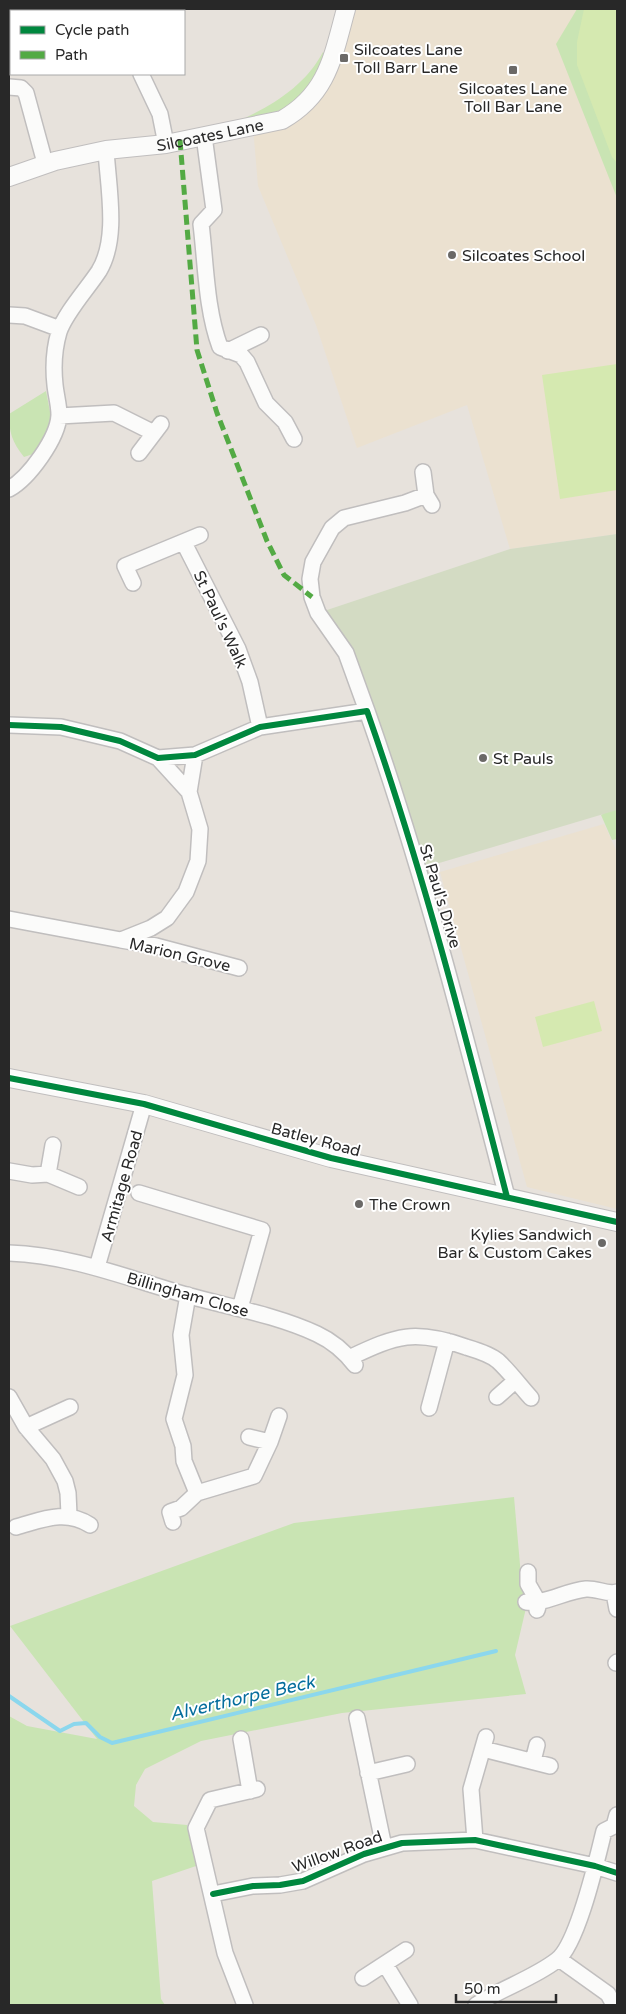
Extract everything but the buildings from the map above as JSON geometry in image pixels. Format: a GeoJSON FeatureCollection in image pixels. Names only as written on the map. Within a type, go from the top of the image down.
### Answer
{"type":"FeatureCollection","features":[{"type":"Feature","properties":{"kind":"street","name":"Silcoates Lane"},"geometry":{"type":"LineString","coordinates":[[9,177],[45,163],[106,150],[166,144],[282,120],[305,105],[320,86],[332,59],[346,9]]}},
{"type":"Feature","properties":{"kind":"street"},"geometry":{"type":"LineString","coordinates":[[141,75],[160,114],[166,144]]}},
{"type":"Feature","properties":{"kind":"street"},"geometry":{"type":"LineString","coordinates":[[9,87],[22,88],[26,93],[45,163]]}},
{"type":"Feature","properties":{"kind":"street"},"geometry":{"type":"LineString","coordinates":[[204,136],[214,210],[201,224],[211,318],[222,352]]}},
{"type":"Feature","properties":{"kind":"street"},"geometry":{"type":"LineString","coordinates":[[9,488],[29,472],[53,438],[59,416],[54,356],[60,329],[100,268],[108,244],[110,218],[106,150]]}},
{"type":"Feature","properties":{"kind":"street"},"geometry":{"type":"LineString","coordinates":[[9,315],[26,316],[60,329]]}},
{"type":"Feature","properties":{"kind":"street"},"geometry":{"type":"LineString","coordinates":[[222,352],[261,335]]}},
{"type":"Feature","properties":{"kind":"street"},"geometry":{"type":"LineString","coordinates":[[222,352],[240,355],[247,362],[266,403],[285,422],[294,439]]}},
{"type":"Feature","properties":{"kind":"street"},"geometry":{"type":"LineString","coordinates":[[59,416],[114,413],[158,428],[139,452]]}},
{"type":"Feature","properties":{"kind":"street","name":"St Paul's Drive"},"geometry":{"type":"LineString","coordinates":[[422,472],[429,500],[406,503],[344,518],[332,528],[312,562],[310,579],[312,597],[318,613],[346,653],[368,711],[419,869],[449,971],[507,1197]]}},
{"type":"Feature","properties":{"kind":"street"},"geometry":{"type":"LineString","coordinates":[[133,583],[125,566],[200,535]]}},
{"type":"Feature","properties":{"kind":"street","name":"St Paul's Walk"},"geometry":{"type":"LineString","coordinates":[[184,543],[238,649],[250,682],[260,727]]}},
{"type":"Feature","properties":{"kind":"street"},"geometry":{"type":"LineString","coordinates":[[158,758],[195,755],[260,727],[368,711]]}},
{"type":"Feature","properties":{"kind":"street"},"geometry":{"type":"LineString","coordinates":[[9,725],[61,727],[120,742],[158,758],[189,792]]}},
{"type":"Feature","properties":{"kind":"street"},"geometry":{"type":"LineString","coordinates":[[121,940],[151,928],[167,918],[186,892],[198,861],[200,829],[189,792],[195,755]]}},
{"type":"Feature","properties":{"kind":"street","name":"Marion Grove"},"geometry":{"type":"LineString","coordinates":[[9,919],[156,946],[239,968]]}},
{"type":"Feature","properties":{"kind":"street"},"geometry":{"type":"LineString","coordinates":[[151,928],[156,946]]}},
{"type":"Feature","properties":{"kind":"street","name":"Batley Road"},"geometry":{"type":"LineString","coordinates":[[9,1078],[144,1104],[331,1158],[617,1222]]}},
{"type":"Feature","properties":{"kind":"street","name":"Armitage Road"},"geometry":{"type":"LineString","coordinates":[[97,1267],[144,1104]]}},
{"type":"Feature","properties":{"kind":"street"},"geometry":{"type":"LineString","coordinates":[[48,1174],[53,1145]]}},
{"type":"Feature","properties":{"kind":"street"},"geometry":{"type":"LineString","coordinates":[[9,1171],[32,1175],[48,1174],[79,1187]]}},
{"type":"Feature","properties":{"kind":"street"},"geometry":{"type":"LineString","coordinates":[[139,1193],[262,1230],[240,1308]]}},
{"type":"Feature","properties":{"kind":"street","name":"Billingham Close"},"geometry":{"type":"LineString","coordinates":[[9,1253],[39,1254],[97,1267],[188,1295],[240,1308],[317,1334],[335,1345],[352,1362],[389,1339],[411,1335],[429,1336],[447,1341]]}},
{"type":"Feature","properties":{"kind":"street"},"geometry":{"type":"LineString","coordinates":[[188,1295],[181,1334],[184,1375],[174,1419],[183,1446],[184,1461],[197,1493]]}},
{"type":"Feature","properties":{"kind":"street"},"geometry":{"type":"LineString","coordinates":[[429,1408],[447,1341],[496,1360],[531,1398]]}},
{"type":"Feature","properties":{"kind":"street"},"geometry":{"type":"LineString","coordinates":[[497,1397],[515,1381]]}},
{"type":"Feature","properties":{"kind":"street"},"geometry":{"type":"LineString","coordinates":[[9,1396],[26,1427],[53,1459],[65,1480],[68,1493],[69,1515]]}},
{"type":"Feature","properties":{"kind":"street"},"geometry":{"type":"LineString","coordinates":[[26,1427],[70,1407]]}},
{"type":"Feature","properties":{"kind":"street"},"geometry":{"type":"LineString","coordinates":[[173,1522],[170,1512],[181,1508],[197,1493],[254,1476],[270,1442],[279,1416]]}},
{"type":"Feature","properties":{"kind":"street"},"geometry":{"type":"LineString","coordinates":[[249,1437],[270,1442]]}},
{"type":"Feature","properties":{"kind":"street"},"geometry":{"type":"LineString","coordinates":[[16,1527],[49,1517],[69,1515],[90,1525]]}},
{"type":"Feature","properties":{"kind":"street"},"geometry":{"type":"LineString","coordinates":[[528,1572],[528,1584],[534,1606],[564,1593],[589,1589],[616,1593],[617,1609]]}},
{"type":"Feature","properties":{"kind":"street"},"geometry":{"type":"LineString","coordinates":[[356,1718],[384,1847]]}},
{"type":"Feature","properties":{"kind":"street"},"geometry":{"type":"LineString","coordinates":[[241,1739],[253,1790],[210,1800],[196,1828],[213,1894],[225,1953],[246,2005]]}},
{"type":"Feature","properties":{"kind":"street"},"geometry":{"type":"LineString","coordinates":[[475,1840],[471,1789],[485,1743],[550,1766]]}},
{"type":"Feature","properties":{"kind":"street"},"geometry":{"type":"LineString","coordinates":[[533,1761],[537,1745]]}},
{"type":"Feature","properties":{"kind":"street"},"geometry":{"type":"LineString","coordinates":[[368,1773],[407,1764]]}},
{"type":"Feature","properties":{"kind":"street"},"geometry":{"type":"LineString","coordinates":[[476,2005],[499,1990],[542,1970],[559,1959],[574,1934],[604,1831],[614,1826],[617,1815]]}},
{"type":"Feature","properties":{"kind":"street","name":"Willow Road"},"geometry":{"type":"LineString","coordinates":[[213,1894],[236,1888],[303,1881],[384,1847],[402,1843],[475,1840],[595,1866],[617,1873]]}},
{"type":"Feature","properties":{"kind":"street"},"geometry":{"type":"LineString","coordinates":[[364,1978],[406,1950]]}},
{"type":"Feature","properties":{"kind":"street"},"geometry":{"type":"LineString","coordinates":[[559,1959],[608,1994],[614,2005]]}},
{"type":"Feature","properties":{"kind":"street"},"geometry":{"type":"LineString","coordinates":[[385,1964],[410,2005]]}},
{"type":"Feature","properties":{"kind":"shaded area","name":"Silcoates School"},"geometry":{"type":"Polygon","coordinates":[[[346,9],[617,9],[617,534],[510,549],[467,405],[357,448],[316,325],[258,186],[253,127],[298,111],[346,9]]]}},
{"type":"Feature","properties":{"kind":"shaded area"},"geometry":{"type":"Polygon","coordinates":[[[604,824],[617,852],[617,1209],[527,1187],[440,872],[604,824]]]}},
{"type":"Feature","properties":{"kind":"green space"},"geometry":{"type":"Polygon","coordinates":[[[577,9],[617,9],[617,198],[556,44],[577,9]]]}},
{"type":"Feature","properties":{"kind":"green space"},"geometry":{"type":"Polygon","coordinates":[[[584,9],[617,9],[617,163],[612,157],[577,65],[577,42],[584,9]]]}},
{"type":"Feature","properties":{"kind":"green space"},"geometry":{"type":"Polygon","coordinates":[[[323,52],[325,55],[310,85],[294,103],[272,113],[239,121],[276,101],[297,85],[316,64],[323,52]]]}},
{"type":"Feature","properties":{"kind":"green space"},"geometry":{"type":"Polygon","coordinates":[[[617,364],[617,490],[560,499],[542,375],[617,364]]]}},
{"type":"Feature","properties":{"kind":"green space"},"geometry":{"type":"Polygon","coordinates":[[[46,391],[52,422],[33,454],[24,457],[12,437],[9,414],[46,391]]]}},
{"type":"Feature","properties":{"kind":"green space"},"geometry":{"type":"Polygon","coordinates":[[[617,534],[617,810],[419,869],[367,711],[318,613],[510,549],[617,534]]]}},
{"type":"Feature","properties":{"kind":"green space"},"geometry":{"type":"Polygon","coordinates":[[[617,806],[617,839],[612,840],[601,815],[617,806]]]}},
{"type":"Feature","properties":{"kind":"green space"},"geometry":{"type":"Polygon","coordinates":[[[594,1001],[602,1031],[543,1047],[535,1017],[594,1001]]]}},
{"type":"Feature","properties":{"kind":"green space"},"geometry":{"type":"Polygon","coordinates":[[[514,1497],[522,1587],[526,1608],[515,1655],[526,1694],[342,1713],[201,1741],[145,1769],[136,1785],[134,1806],[153,1822],[187,1825],[196,1866],[152,1881],[161,1999],[165,2005],[9,2005],[9,1716],[27,1726],[97,1739],[10,1626],[294,1523],[514,1497]]]}},
{"type":"Feature","properties":{"kind":"waterway","name":"Alverthorpe Beck"},"geometry":{"type":"LineString","coordinates":[[9,1696],[60,1731],[74,1724],[86,1723],[100,1737],[112,1743],[496,1651]]}},
{"type":"Feature","properties":{"kind":"marked path"},"geometry":{"type":"LineString","coordinates":[[180,140],[197,350],[217,413],[267,541],[284,575],[312,597]]}},
{"type":"Feature","properties":{"kind":"cycle path"},"geometry":{"type":"LineString","coordinates":[[9,725],[61,727],[120,741],[158,758],[195,755],[260,727],[367,711],[425,892],[507,1197]]}},
{"type":"Feature","properties":{"kind":"cycle path"},"geometry":{"type":"LineString","coordinates":[[9,1078],[144,1104],[331,1158],[617,1222]]}},
{"type":"Feature","properties":{"kind":"cycle path"},"geometry":{"type":"LineString","coordinates":[[213,1894],[253,1886],[280,1885],[303,1881],[364,1854],[402,1843],[475,1840],[595,1866],[617,1873]]}},
{"type":"Feature","properties":{"kind":"place","name":"Silcoates Lane Toll Barr Lane"},"geometry":{"type":"Point","coordinates":[344,58]}},
{"type":"Feature","properties":{"kind":"place","name":"Silcoates Lane Toll Bar Lane"},"geometry":{"type":"Point","coordinates":[513,70]}},
{"type":"Feature","properties":{"kind":"place","name":"Silcoates School"},"geometry":{"type":"Point","coordinates":[452,255]}},
{"type":"Feature","properties":{"kind":"place","name":"St Pauls"},"geometry":{"type":"Point","coordinates":[483,758]}},
{"type":"Feature","properties":{"kind":"place","name":"The Crown"},"geometry":{"type":"Point","coordinates":[359,1204]}},
{"type":"Feature","properties":{"kind":"place","name":"Kylies Sandwich Bar & Custom Cakes"},"geometry":{"type":"Point","coordinates":[602,1243]}}]}
